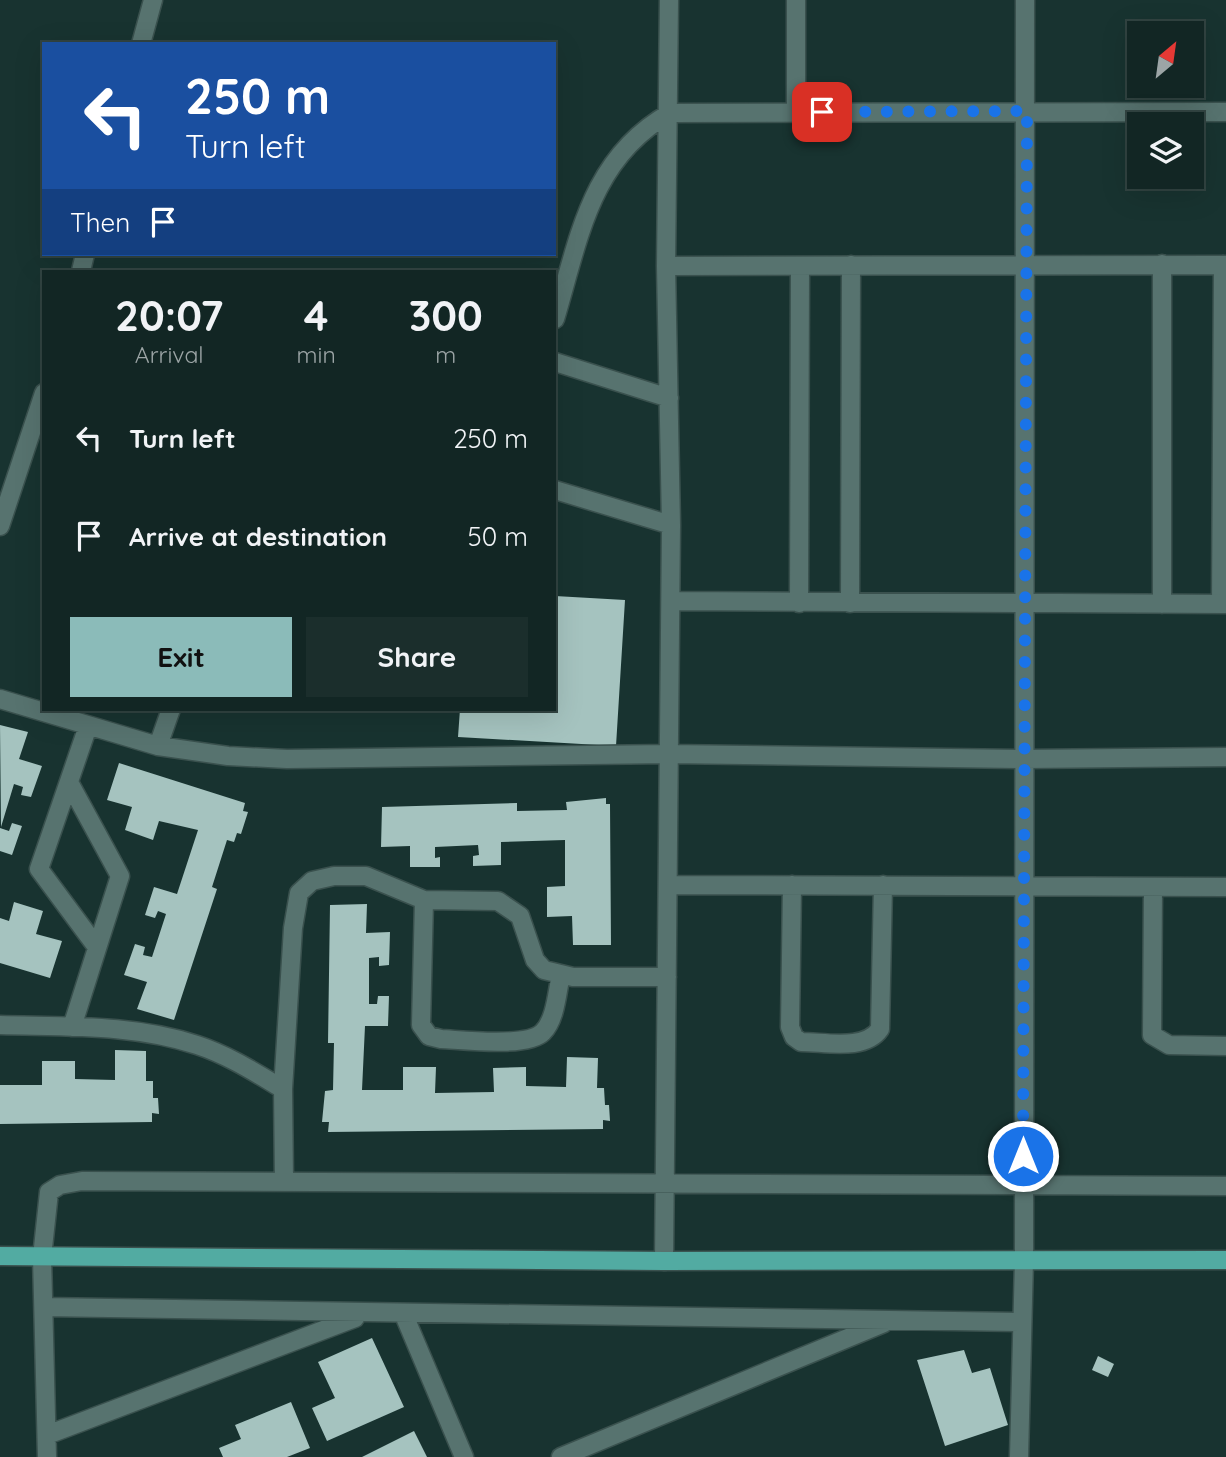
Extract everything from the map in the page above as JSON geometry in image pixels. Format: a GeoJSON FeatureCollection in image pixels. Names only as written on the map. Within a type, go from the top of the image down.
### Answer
{"type":"FeatureCollection","features":[{"type":"Feature","properties":{"kind":"main road"},"geometry":{"type":"LineString","coordinates":[[0,1256],[664,1261],[1226,1259]]}},
{"type":"Feature","properties":{"kind":"street"},"geometry":{"type":"LineString","coordinates":[[142,42],[153,0]]}},
{"type":"Feature","properties":{"kind":"street"},"geometry":{"type":"LineString","coordinates":[[664,1261],[667,1183],[671,601],[666,266],[670,113],[669,0]]}},
{"type":"Feature","properties":{"kind":"street"},"geometry":{"type":"LineString","coordinates":[[796,0],[796,112]]}},
{"type":"Feature","properties":{"kind":"street"},"geometry":{"type":"LineString","coordinates":[[1019,1457],[1024,1260],[1025,0]]}},
{"type":"Feature","properties":{"kind":"street"},"geometry":{"type":"LineString","coordinates":[[556,316],[593,195],[632,140],[648,125],[670,113],[1226,112]]}},
{"type":"Feature","properties":{"kind":"street"},"geometry":{"type":"LineString","coordinates":[[1162,264],[1162,604]]}},
{"type":"Feature","properties":{"kind":"street"},"geometry":{"type":"LineString","coordinates":[[799,603],[800,265]]}},
{"type":"Feature","properties":{"kind":"street"},"geometry":{"type":"LineString","coordinates":[[850,603],[851,265]]}},
{"type":"Feature","properties":{"kind":"street"},"geometry":{"type":"LineString","coordinates":[[666,266],[1225,265],[1224,604],[671,601]]}},
{"type":"Feature","properties":{"kind":"street"},"geometry":{"type":"LineString","coordinates":[[556,362],[669,398]]}},
{"type":"Feature","properties":{"kind":"street"},"geometry":{"type":"LineString","coordinates":[[0,526],[42,399]]}},
{"type":"Feature","properties":{"kind":"street"},"geometry":{"type":"LineString","coordinates":[[556,489],[671,525]]}},
{"type":"Feature","properties":{"kind":"street"},"geometry":{"type":"LineString","coordinates":[[0,699],[158,746],[228,756],[287,759],[669,754],[1024,759],[1226,757]]}},
{"type":"Feature","properties":{"kind":"street"},"geometry":{"type":"LineString","coordinates":[[158,746],[170,711]]}},
{"type":"Feature","properties":{"kind":"street"},"geometry":{"type":"LineString","coordinates":[[88,726],[39,869],[96,946]]}},
{"type":"Feature","properties":{"kind":"street"},"geometry":{"type":"LineString","coordinates":[[69,784],[120,876],[72,1027]]}},
{"type":"Feature","properties":{"kind":"street"},"geometry":{"type":"LineString","coordinates":[[284,1182],[283,1089],[293,928],[299,893],[312,881],[334,876],[366,876],[424,900],[498,901],[520,916],[535,960],[544,970],[561,975],[667,977]]}},
{"type":"Feature","properties":{"kind":"street"},"geometry":{"type":"LineString","coordinates":[[668,884],[1226,887]]}},
{"type":"Feature","properties":{"kind":"street"},"geometry":{"type":"LineString","coordinates":[[792,885],[790,1027],[794,1037],[802,1042],[851,1042],[873,1038],[880,1029],[883,886]]}},
{"type":"Feature","properties":{"kind":"street"},"geometry":{"type":"LineString","coordinates":[[1153,887],[1152,1035],[1169,1045],[1226,1046]]}},
{"type":"Feature","properties":{"kind":"street"},"geometry":{"type":"LineString","coordinates":[[424,900],[421,1025],[429,1036],[441,1039],[528,1041],[544,1032],[552,1013],[561,975]]}},
{"type":"Feature","properties":{"kind":"street"},"geometry":{"type":"LineString","coordinates":[[0,1025],[161,1034],[199,1045],[236,1061],[283,1089]]}},
{"type":"Feature","properties":{"kind":"street"},"geometry":{"type":"LineString","coordinates":[[47,1457],[42,1257],[49,1192],[61,1185],[82,1181],[1023,1183],[1226,1186]]}},
{"type":"Feature","properties":{"kind":"street"},"geometry":{"type":"LineString","coordinates":[[44,1307],[404,1315],[1022,1322]]}},
{"type":"Feature","properties":{"kind":"street"},"geometry":{"type":"LineString","coordinates":[[47,1435],[365,1314]]}},
{"type":"Feature","properties":{"kind":"street"},"geometry":{"type":"LineString","coordinates":[[404,1315],[464,1457]]}},
{"type":"Feature","properties":{"kind":"street"},"geometry":{"type":"LineString","coordinates":[[561,1457],[892,1320]]}},
{"type":"Feature","properties":{"kind":"building"},"geometry":{"type":"Polygon","coordinates":[[[556,596],[625,600],[616,746],[458,737],[460,711],[556,711],[556,596]]]}},
{"type":"Feature","properties":{"kind":"building"},"geometry":{"type":"Polygon","coordinates":[[[0,725],[28,732],[19,759],[42,766],[31,797],[21,795],[23,787],[14,784],[1,827],[0,725]]]}},
{"type":"Feature","properties":{"kind":"building"},"geometry":{"type":"Polygon","coordinates":[[[119,763],[245,803],[243,811],[248,812],[241,834],[237,833],[234,842],[227,840],[212,887],[217,889],[174,1020],[137,1009],[147,982],[124,975],[135,944],[145,947],[143,955],[152,957],[166,914],[158,911],[155,918],[145,915],[154,887],[177,894],[198,830],[159,821],[153,840],[125,830],[132,807],[107,800],[119,763]]]}},
{"type":"Feature","properties":{"kind":"building"},"geometry":{"type":"Polygon","coordinates":[[[606,798],[606,804],[610,804],[611,945],[573,945],[572,916],[547,917],[547,887],[565,886],[565,840],[501,842],[501,865],[473,866],[473,856],[479,855],[478,845],[435,847],[435,858],[440,857],[440,867],[410,867],[410,846],[381,847],[382,807],[517,803],[517,811],[567,810],[566,802],[606,798]]]}},
{"type":"Feature","properties":{"kind":"building"},"geometry":{"type":"Polygon","coordinates":[[[12,823],[22,826],[12,855],[0,851],[0,828],[9,831],[12,823]]]}},
{"type":"Feature","properties":{"kind":"building"},"geometry":{"type":"Polygon","coordinates":[[[14,902],[43,911],[36,934],[62,941],[50,978],[0,963],[0,918],[9,921],[14,902]]]}},
{"type":"Feature","properties":{"kind":"building"},"geometry":{"type":"Polygon","coordinates":[[[367,904],[366,933],[390,932],[389,965],[379,966],[379,957],[369,958],[369,1004],[377,1004],[378,996],[389,996],[388,1026],[365,1026],[362,1090],[403,1090],[403,1067],[436,1067],[435,1093],[494,1092],[493,1068],[526,1067],[526,1086],[566,1087],[567,1057],[598,1058],[597,1088],[604,1088],[605,1105],[609,1105],[610,1121],[603,1120],[603,1129],[328,1132],[329,1122],[322,1122],[325,1091],[333,1090],[334,1043],[328,1043],[330,905],[367,904]]]}},
{"type":"Feature","properties":{"kind":"building"},"geometry":{"type":"Polygon","coordinates":[[[115,1050],[146,1051],[146,1081],[153,1081],[153,1098],[158,1098],[159,1114],[152,1113],[152,1122],[0,1124],[0,1085],[42,1085],[42,1061],[75,1061],[75,1079],[115,1080],[115,1050]]]}},
{"type":"Feature","properties":{"kind":"building"},"geometry":{"type":"Polygon","coordinates":[[[372,1338],[404,1407],[327,1441],[312,1408],[335,1398],[318,1362],[372,1338]]]}},
{"type":"Feature","properties":{"kind":"building"},"geometry":{"type":"Polygon","coordinates":[[[964,1350],[972,1373],[990,1368],[1008,1425],[945,1446],[917,1360],[964,1350]]]}},
{"type":"Feature","properties":{"kind":"building"},"geometry":{"type":"Polygon","coordinates":[[[1098,1356],[1114,1364],[1108,1377],[1092,1370],[1098,1356]]]}},
{"type":"Feature","properties":{"kind":"building"},"geometry":{"type":"Polygon","coordinates":[[[291,1402],[310,1448],[287,1457],[223,1457],[219,1448],[241,1439],[235,1425],[291,1402]]]}},
{"type":"Feature","properties":{"kind":"building"},"geometry":{"type":"Polygon","coordinates":[[[414,1431],[427,1457],[362,1457],[414,1431]]]}},
{"type":"Feature","properties":{"kind":"route"},"geometry":{"type":"LineString","coordinates":[[822,112],[1027,111],[1023,1156]]}}]}
